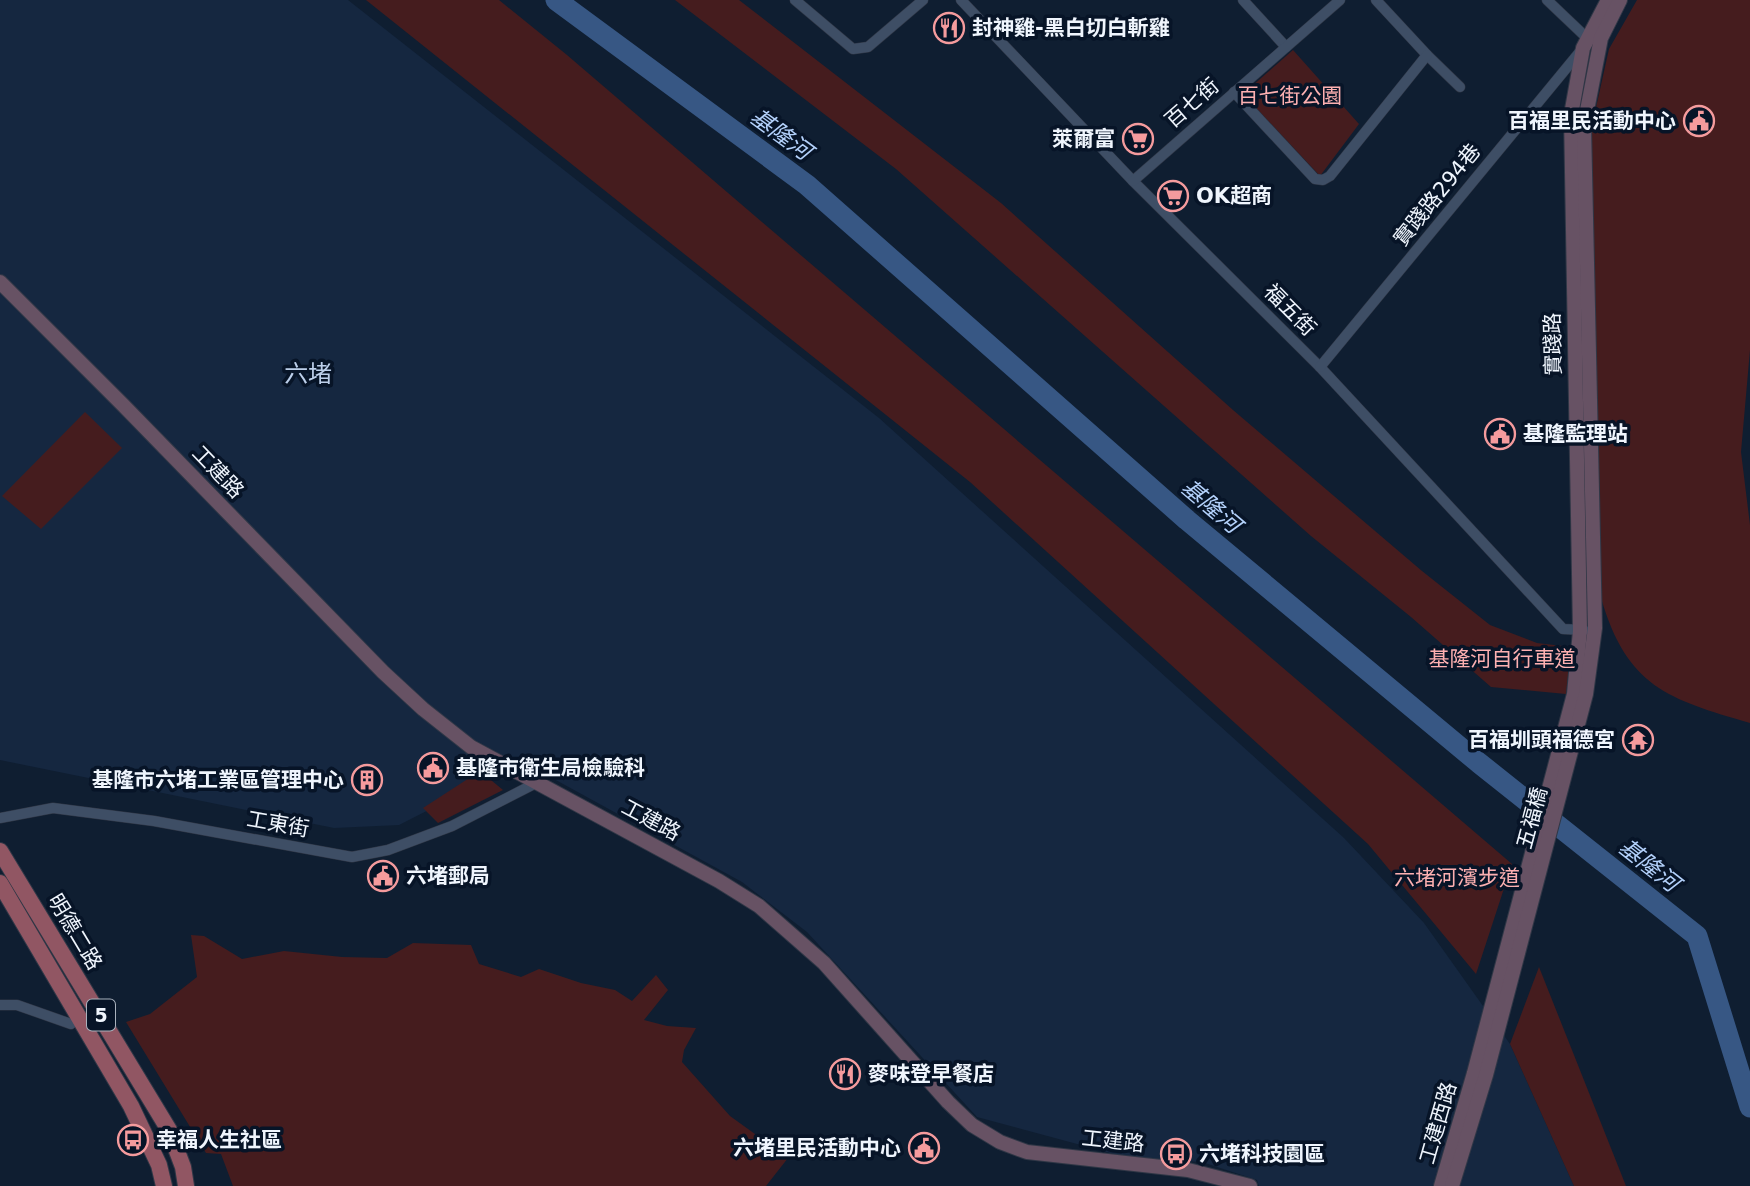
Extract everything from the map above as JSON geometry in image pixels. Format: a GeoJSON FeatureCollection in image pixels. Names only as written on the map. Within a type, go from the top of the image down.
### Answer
{"type":"FeatureCollection","features":[{"type":"Feature","properties":{"kind":"main road","name":"明德二路"},"geometry":{"type":"LineString","coordinates":[[0,850],[169,1130],[183,1167],[186,1186]]}},
{"type":"Feature","properties":{"kind":"main road","name":"明德二路"},"geometry":{"type":"LineString","coordinates":[[0,883],[131,1106],[159,1165],[164,1186]]}},
{"type":"Feature","properties":{"kind":"street"},"geometry":{"type":"LineString","coordinates":[[795,0],[853,49],[868,47],[923,0]]}},
{"type":"Feature","properties":{"kind":"street","name":"福五街"},"geometry":{"type":"LineString","coordinates":[[961,0],[1133,181],[1320,368],[1563,629],[1580,631]]}},
{"type":"Feature","properties":{"kind":"street"},"geometry":{"type":"LineString","coordinates":[[1243,0],[1286,47]]}},
{"type":"Feature","properties":{"kind":"street","name":"百七街"},"geometry":{"type":"LineString","coordinates":[[1133,181],[1340,0]]}},
{"type":"Feature","properties":{"kind":"street"},"geometry":{"type":"LineString","coordinates":[[1376,0],[1460,87]]}},
{"type":"Feature","properties":{"kind":"street"},"geometry":{"type":"LineString","coordinates":[[1547,0],[1590,41]]}},
{"type":"Feature","properties":{"kind":"street","name":"實踐路"},"geometry":{"type":"LineString","coordinates":[[1580,694],[1571,115],[1590,41],[1608,0]]}},
{"type":"Feature","properties":{"kind":"street","name":"實踐路"},"geometry":{"type":"LineString","coordinates":[[1580,694],[1595,628],[1584,126],[1590,41],[1620,0]]}},
{"type":"Feature","properties":{"kind":"street","name":"實踐路294巷"},"geometry":{"type":"LineString","coordinates":[[1320,368],[1590,41]]}},
{"type":"Feature","properties":{"kind":"street"},"geometry":{"type":"LineString","coordinates":[[1234,92],[1315,179],[1323,180],[1331,176],[1427,55]]}},
{"type":"Feature","properties":{"kind":"street","name":"工建路"},"geometry":{"type":"LineString","coordinates":[[0,282],[401,689],[461,740],[719,880],[759,905],[824,963],[948,1102],[972,1125],[1000,1142],[1027,1152],[1188,1170],[1250,1186]]}},
{"type":"Feature","properties":{"kind":"street"},"geometry":{"type":"LineString","coordinates":[[1580,631],[1595,628]]}},
{"type":"Feature","properties":{"kind":"street","name":"五福橋"},"geometry":{"type":"LineString","coordinates":[[1480,1074],[1580,694]]}},
{"type":"Feature","properties":{"kind":"street","name":"工東街"},"geometry":{"type":"LineString","coordinates":[[0,818],[53,808],[154,821],[352,857],[388,850],[452,827],[536,783]]}},
{"type":"Feature","properties":{"kind":"street"},"geometry":{"type":"LineString","coordinates":[[0,1004],[17,1005],[71,1024]]}},
{"type":"Feature","properties":{"kind":"street","name":"工建西路"},"geometry":{"type":"LineString","coordinates":[[1441,1186],[1480,1074]]}},
{"type":"Feature","properties":{"kind":"street","name":"工建西路"},"geometry":{"type":"LineString","coordinates":[[1452,1186],[1480,1074]]}},
{"type":"Feature","properties":{"kind":"shaded area","name":"六堵科技園區"},"geometry":{"type":"Polygon","coordinates":[[[0,0],[348,0],[879,418],[1344,838],[1424,923],[1510,1044],[1574,1186],[1259,1186],[1257,1180],[1202,1162],[1129,1158],[977,1117],[807,932],[742,882],[523,762],[399,825],[334,828],[0,760],[0,0]]]}},
{"type":"Feature","properties":{"kind":"green space","name":"六堵河濱步道"},"geometry":{"type":"Polygon","coordinates":[[[366,0],[499,0],[567,55],[1512,864],[1476,974],[1368,844],[970,482],[366,0]]]}},
{"type":"Feature","properties":{"kind":"green space","name":"基隆河自行車道"},"geometry":{"type":"Polygon","coordinates":[[[675,0],[739,0],[1001,203],[1233,410],[1422,571],[1490,625],[1537,643],[1571,647],[1566,694],[1491,687],[1411,617],[1311,536],[896,169],[675,0]]]}},
{"type":"Feature","properties":{"kind":"green space"},"geometry":{"type":"Polygon","coordinates":[[[1637,0],[1750,0],[1750,350],[1741,452],[1750,525],[1750,723],[1696,706],[1654,685],[1624,652],[1601,598],[1591,130],[1609,49],[1637,0]]]}},
{"type":"Feature","properties":{"kind":"green space","name":"百七街公園"},"geometry":{"type":"Polygon","coordinates":[[[1293,50],[1359,124],[1320,176],[1243,94],[1293,50]]]}},
{"type":"Feature","properties":{"kind":"green space"},"geometry":{"type":"Polygon","coordinates":[[[85,412],[122,448],[41,529],[2,496],[85,412]]]}},
{"type":"Feature","properties":{"kind":"green space"},"geometry":{"type":"Polygon","coordinates":[[[480,771],[503,790],[438,823],[423,808],[480,771]]]}},
{"type":"Feature","properties":{"kind":"green space"},"geometry":{"type":"Polygon","coordinates":[[[191,935],[204,936],[242,959],[284,951],[387,958],[413,943],[471,945],[479,964],[521,977],[539,969],[581,983],[615,990],[632,1001],[656,975],[668,990],[644,1020],[667,1026],[696,1028],[684,1050],[682,1062],[730,1116],[788,1158],[766,1186],[233,1186],[221,1154],[206,1153],[126,1022],[150,1014],[197,977],[191,935]]]}},
{"type":"Feature","properties":{"kind":"green space"},"geometry":{"type":"Polygon","coordinates":[[[1539,967],[1626,1186],[1574,1186],[1510,1044],[1539,967]]]}},
{"type":"Feature","properties":{"kind":"waterway","name":"基隆河"},"geometry":{"type":"LineString","coordinates":[[556,0],[807,185],[1187,520],[1479,763],[1697,936],[1750,1107]]}},
{"type":"Feature","properties":{"kind":"place","name":"封神雞-黑白切白斬雞"},"geometry":{"type":"Point","coordinates":[949,28]}},
{"type":"Feature","properties":{"kind":"place","name":"百福里民活動中心"},"geometry":{"type":"Point","coordinates":[1699,121]}},
{"type":"Feature","properties":{"kind":"place","name":"萊爾富"},"geometry":{"type":"Point","coordinates":[1138,139]}},
{"type":"Feature","properties":{"kind":"place","name":"OK超商"},"geometry":{"type":"Point","coordinates":[1173,196]}},
{"type":"Feature","properties":{"kind":"place","name":"基隆監理站"},"geometry":{"type":"Point","coordinates":[1500,434]}},
{"type":"Feature","properties":{"kind":"place","name":"百福圳頭福德宮"},"geometry":{"type":"Point","coordinates":[1638,740]}},
{"type":"Feature","properties":{"kind":"place","name":"基隆市衛生局檢驗科"},"geometry":{"type":"Point","coordinates":[433,768]}},
{"type":"Feature","properties":{"kind":"place","name":"基隆市六堵工業區管理中心"},"geometry":{"type":"Point","coordinates":[367,780]}},
{"type":"Feature","properties":{"kind":"place","name":"六堵郵局"},"geometry":{"type":"Point","coordinates":[383,876]}},
{"type":"Feature","properties":{"kind":"place","name":"麥味登早餐店"},"geometry":{"type":"Point","coordinates":[845,1074]}},
{"type":"Feature","properties":{"kind":"place","name":"幸福人生社區"},"geometry":{"type":"Point","coordinates":[133,1140]}},
{"type":"Feature","properties":{"kind":"place","name":"六堵里民活動中心"},"geometry":{"type":"Point","coordinates":[924,1148]}},
{"type":"Feature","properties":{"kind":"place","name":"六堵科技園區"},"geometry":{"type":"Point","coordinates":[1176,1154]}},
{"type":"Feature","properties":{"kind":"district","name":"六堵"},"geometry":{"type":"Point","coordinates":[308,374]}}]}
